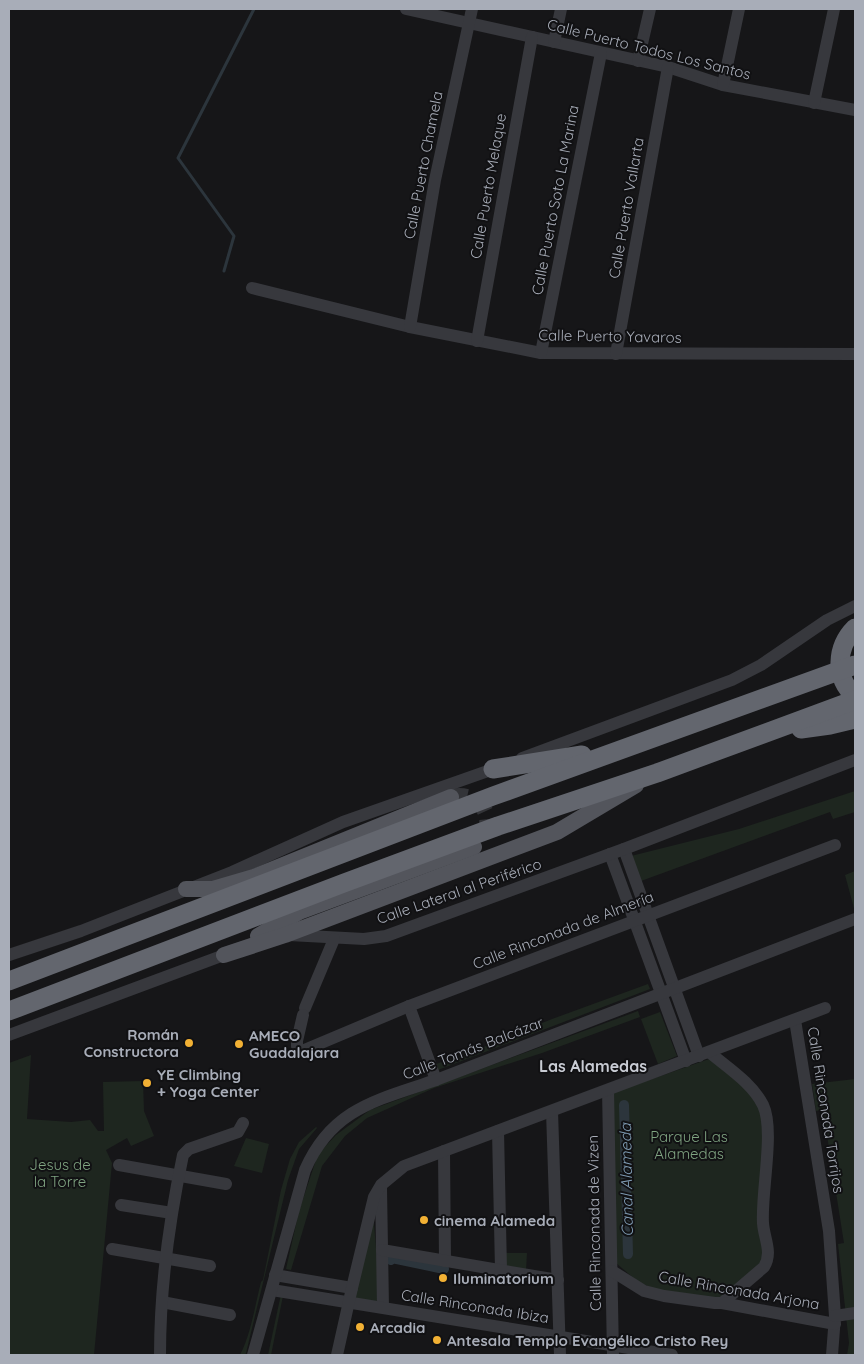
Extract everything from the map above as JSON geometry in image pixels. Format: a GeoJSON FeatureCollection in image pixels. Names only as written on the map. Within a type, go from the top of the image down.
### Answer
{"type":"FeatureCollection","features":[{"type":"Feature","properties":{"kind":"highway"},"geometry":{"type":"LineString","coordinates":[[855,628],[843,645],[840,659],[844,681],[855,696]]}},
{"type":"Feature","properties":{"kind":"highway"},"geometry":{"type":"LineString","coordinates":[[9,981],[493,796],[855,665]]}},
{"type":"Feature","properties":{"kind":"highway"},"geometry":{"type":"LineString","coordinates":[[9,1011],[480,833],[657,773],[855,700]]}},
{"type":"Feature","properties":{"kind":"highway"},"geometry":{"type":"LineString","coordinates":[[772,731],[814,727],[855,719]]}},
{"type":"Feature","properties":{"kind":"highway"},"geometry":{"type":"LineString","coordinates":[[493,769],[625,748]]}},
{"type":"Feature","properties":{"kind":"main road"},"geometry":{"type":"LineString","coordinates":[[224,955],[557,832],[657,773]]}},
{"type":"Feature","properties":{"kind":"main road"},"geometry":{"type":"LineString","coordinates":[[186,889],[213,889],[254,877],[451,797]]}},
{"type":"Feature","properties":{"kind":"main road"},"geometry":{"type":"LineString","coordinates":[[224,955],[299,912],[474,847]]}},
{"type":"Feature","properties":{"kind":"street","name":"Calle Puerto Todos Los Santos"},"geometry":{"type":"LineString","coordinates":[[406,9],[668,68],[723,85],[855,110]]}},
{"type":"Feature","properties":{"kind":"street","name":"Calle Puerto Chamela"},"geometry":{"type":"LineString","coordinates":[[410,327],[435,180],[472,9]]}},
{"type":"Feature","properties":{"kind":"street"},"geometry":{"type":"LineString","coordinates":[[554,42],[562,9]]}},
{"type":"Feature","properties":{"kind":"street"},"geometry":{"type":"LineString","coordinates":[[638,61],[650,9]]}},
{"type":"Feature","properties":{"kind":"street"},"geometry":{"type":"LineString","coordinates":[[723,85],[739,9]]}},
{"type":"Feature","properties":{"kind":"street"},"geometry":{"type":"LineString","coordinates":[[814,103],[834,9]]}},
{"type":"Feature","properties":{"kind":"street","name":"Calle Puerto Melaque"},"geometry":{"type":"LineString","coordinates":[[477,341],[532,37]]}},
{"type":"Feature","properties":{"kind":"street","name":"Calle Puerto Soto La Marina"},"geometry":{"type":"LineString","coordinates":[[541,353],[601,53]]}},
{"type":"Feature","properties":{"kind":"street","name":"Calle Puerto Vallarta"},"geometry":{"type":"LineString","coordinates":[[616,354],[668,68]]}},
{"type":"Feature","properties":{"kind":"street","name":"Calle Puerto Yavaros"},"geometry":{"type":"LineString","coordinates":[[252,288],[410,327],[541,353],[855,354]]}},
{"type":"Feature","properties":{"kind":"street"},"geometry":{"type":"LineString","coordinates":[[9,955],[81,931],[232,872],[343,822],[493,769],[732,680],[761,665],[827,620],[855,606]]}},
{"type":"Feature","properties":{"kind":"street","name":"Calle Lateral al Periférico"},"geometry":{"type":"LineString","coordinates":[[284,934],[334,939],[364,939],[386,936],[624,849],[855,760]]}},
{"type":"Feature","properties":{"kind":"street","name":"Calle Rinconada de Almería"},"geometry":{"type":"LineString","coordinates":[[334,939],[304,1012],[297,1046],[299,1051],[305,1051],[409,1006],[835,844]]}},
{"type":"Feature","properties":{"kind":"street"},"geometry":{"type":"LineString","coordinates":[[624,849],[675,989],[704,1054],[748,1085],[763,1105],[768,1125],[763,1216],[768,1247],[767,1262],[764,1267],[722,1303]]}},
{"type":"Feature","properties":{"kind":"street"},"geometry":{"type":"LineString","coordinates":[[610,854],[686,1061]]}},
{"type":"Feature","properties":{"kind":"street","name":"Calle Tomás Balcázar"},"geometry":{"type":"LineString","coordinates":[[253,1355],[302,1176],[311,1156],[322,1141],[345,1118],[360,1108],[855,919]]}},
{"type":"Feature","properties":{"kind":"street"},"geometry":{"type":"LineString","coordinates":[[9,1035],[224,955]]}},
{"type":"Feature","properties":{"kind":"street"},"geometry":{"type":"LineString","coordinates":[[409,1006],[436,1080]]}},
{"type":"Feature","properties":{"kind":"street"},"geometry":{"type":"LineString","coordinates":[[337,1355],[369,1212],[381,1185],[404,1166],[825,1008]]}},
{"type":"Feature","properties":{"kind":"street","name":"Calle Rinconada Torrijos"},"geometry":{"type":"LineString","coordinates":[[795,1020],[829,1231],[835,1320],[832,1355]]}},
{"type":"Feature","properties":{"kind":"street","name":"Calle Rinconada de Vizen"},"geometry":{"type":"LineString","coordinates":[[608,1090],[613,1350]]}},
{"type":"Feature","properties":{"kind":"street"},"geometry":{"type":"LineString","coordinates":[[552,1111],[560,1355]]}},
{"type":"Feature","properties":{"kind":"street"},"geometry":{"type":"LineString","coordinates":[[160,1355],[160,1326],[166,1258],[183,1155],[188,1149],[238,1132],[243,1123]]}},
{"type":"Feature","properties":{"kind":"street"},"geometry":{"type":"LineString","coordinates":[[498,1131],[501,1270]]}},
{"type":"Feature","properties":{"kind":"street"},"geometry":{"type":"LineString","coordinates":[[444,1151],[445,1261]]}},
{"type":"Feature","properties":{"kind":"street"},"geometry":{"type":"LineString","coordinates":[[118,1165],[226,1184]]}},
{"type":"Feature","properties":{"kind":"street"},"geometry":{"type":"LineString","coordinates":[[381,1185],[383,1307]]}},
{"type":"Feature","properties":{"kind":"street"},"geometry":{"type":"LineString","coordinates":[[121,1205],[172,1213]]}},
{"type":"Feature","properties":{"kind":"street"},"geometry":{"type":"LineString","coordinates":[[112,1249],[210,1266]]}},
{"type":"Feature","properties":{"kind":"street"},"geometry":{"type":"LineString","coordinates":[[382,1250],[558,1280]]}},
{"type":"Feature","properties":{"kind":"street","name":"Calle Rinconada Arjona"},"geometry":{"type":"LineString","coordinates":[[612,1272],[644,1290],[664,1296],[835,1320],[855,1313]]}},
{"type":"Feature","properties":{"kind":"street"},"geometry":{"type":"LineString","coordinates":[[275,1275],[352,1288]]}},
{"type":"Feature","properties":{"kind":"street","name":"Calle Rinconada Ibiza"},"geometry":{"type":"LineString","coordinates":[[272,1290],[559,1337],[613,1350],[672,1355]]}},
{"type":"Feature","properties":{"kind":"street"},"geometry":{"type":"LineString","coordinates":[[162,1302],[230,1315]]}},
{"type":"Feature","properties":{"kind":"street"},"geometry":{"type":"LineString","coordinates":[[151,1355],[160,1326]]}},
{"type":"Feature","properties":{"kind":"green space"},"geometry":{"type":"Polygon","coordinates":[[[855,791],[855,812],[833,819],[830,812],[641,881],[631,856],[739,829],[855,791]]]}},
{"type":"Feature","properties":{"kind":"green space"},"geometry":{"type":"Polygon","coordinates":[[[855,871],[855,912],[845,875],[855,871]]]}},
{"type":"Feature","properties":{"kind":"green space"},"geometry":{"type":"Polygon","coordinates":[[[648,984],[650,989],[438,1070],[436,1064],[648,984]]]}},
{"type":"Feature","properties":{"kind":"green space"},"geometry":{"type":"Polygon","coordinates":[[[638,1011],[640,1017],[542,1053],[434,1088],[367,1118],[345,1136],[322,1166],[291,1270],[286,1269],[299,1211],[318,1154],[336,1135],[370,1110],[638,1011]]]}},
{"type":"Feature","properties":{"kind":"green space"},"geometry":{"type":"Polygon","coordinates":[[[660,1012],[677,1056],[658,1064],[641,1019],[660,1012]]]}},
{"type":"Feature","properties":{"kind":"green space","name":"Jesus de la Torre"},"geometry":{"type":"Polygon","coordinates":[[[31,1055],[27,1119],[71,1122],[90,1120],[98,1131],[104,1131],[103,1082],[143,1081],[144,1111],[154,1136],[131,1146],[127,1138],[106,1150],[112,1163],[94,1355],[9,1355],[9,1063],[31,1055]]]}},
{"type":"Feature","properties":{"kind":"green space","name":"Parque Las Alamedas"},"geometry":{"type":"Polygon","coordinates":[[[709,1059],[746,1088],[764,1114],[767,1257],[721,1302],[666,1295],[637,1281],[616,1263],[612,1093],[709,1059]]]}},
{"type":"Feature","properties":{"kind":"green space"},"geometry":{"type":"Polygon","coordinates":[[[855,1079],[855,1355],[847,1355],[849,1343],[838,1244],[844,1243],[823,1110],[816,1111],[812,1084],[855,1079]]]}},
{"type":"Feature","properties":{"kind":"green space"},"geometry":{"type":"Polygon","coordinates":[[[316,1127],[299,1149],[288,1180],[246,1353],[245,1355],[240,1355],[247,1338],[263,1280],[281,1190],[290,1159],[299,1142],[316,1127]]]}},
{"type":"Feature","properties":{"kind":"green space"},"geometry":{"type":"Polygon","coordinates":[[[246,1138],[269,1144],[262,1173],[234,1166],[246,1138]]]}},
{"type":"Feature","properties":{"kind":"green space"},"geometry":{"type":"Polygon","coordinates":[[[373,1212],[380,1300],[368,1303],[350,1298],[373,1212]]]}},
{"type":"Feature","properties":{"kind":"green space"},"geometry":{"type":"Polygon","coordinates":[[[505,1253],[527,1253],[526,1270],[505,1265],[505,1253]]]}},
{"type":"Feature","properties":{"kind":"green space"},"geometry":{"type":"Polygon","coordinates":[[[281,1294],[283,1296],[271,1355],[268,1355],[281,1294]]]}},
{"type":"Feature","properties":{"kind":"waterway"},"geometry":{"type":"LineString","coordinates":[[224,271],[234,236],[178,158],[254,9]]}},
{"type":"Feature","properties":{"kind":"waterway","name":"Canal Alameda"},"geometry":{"type":"LineString","coordinates":[[624,1105],[628,1254]]}},
{"type":"Feature","properties":{"kind":"waterway"},"geometry":{"type":"LineString","coordinates":[[391,1260],[392,1258],[444,1269]]}},
{"type":"Feature","properties":{"kind":"tunnel"},"geometry":{"type":"LineString","coordinates":[[451,797],[461,796],[470,798],[483,807],[487,823],[486,832],[481,841]]}},
{"type":"Feature","properties":{"kind":"place","name":"Román Constructora"},"geometry":{"type":"Point","coordinates":[189,1043]}},
{"type":"Feature","properties":{"kind":"place","name":"AMECO Guadalajara"},"geometry":{"type":"Point","coordinates":[239,1044]}},
{"type":"Feature","properties":{"kind":"place","name":"YE Climbing + Yoga Center"},"geometry":{"type":"Point","coordinates":[147,1083]}},
{"type":"Feature","properties":{"kind":"place","name":"cinema Alameda"},"geometry":{"type":"Point","coordinates":[424,1220]}},
{"type":"Feature","properties":{"kind":"place","name":"Iluminatorium"},"geometry":{"type":"Point","coordinates":[443,1278]}},
{"type":"Feature","properties":{"kind":"place","name":"Arcadia"},"geometry":{"type":"Point","coordinates":[360,1327]}},
{"type":"Feature","properties":{"kind":"place","name":"Antesala Templo Evangélico Cristo Rey"},"geometry":{"type":"Point","coordinates":[437,1340]}},
{"type":"Feature","properties":{"kind":"district","name":"Las Alamedas"},"geometry":{"type":"Point","coordinates":[593,1066]}}]}
